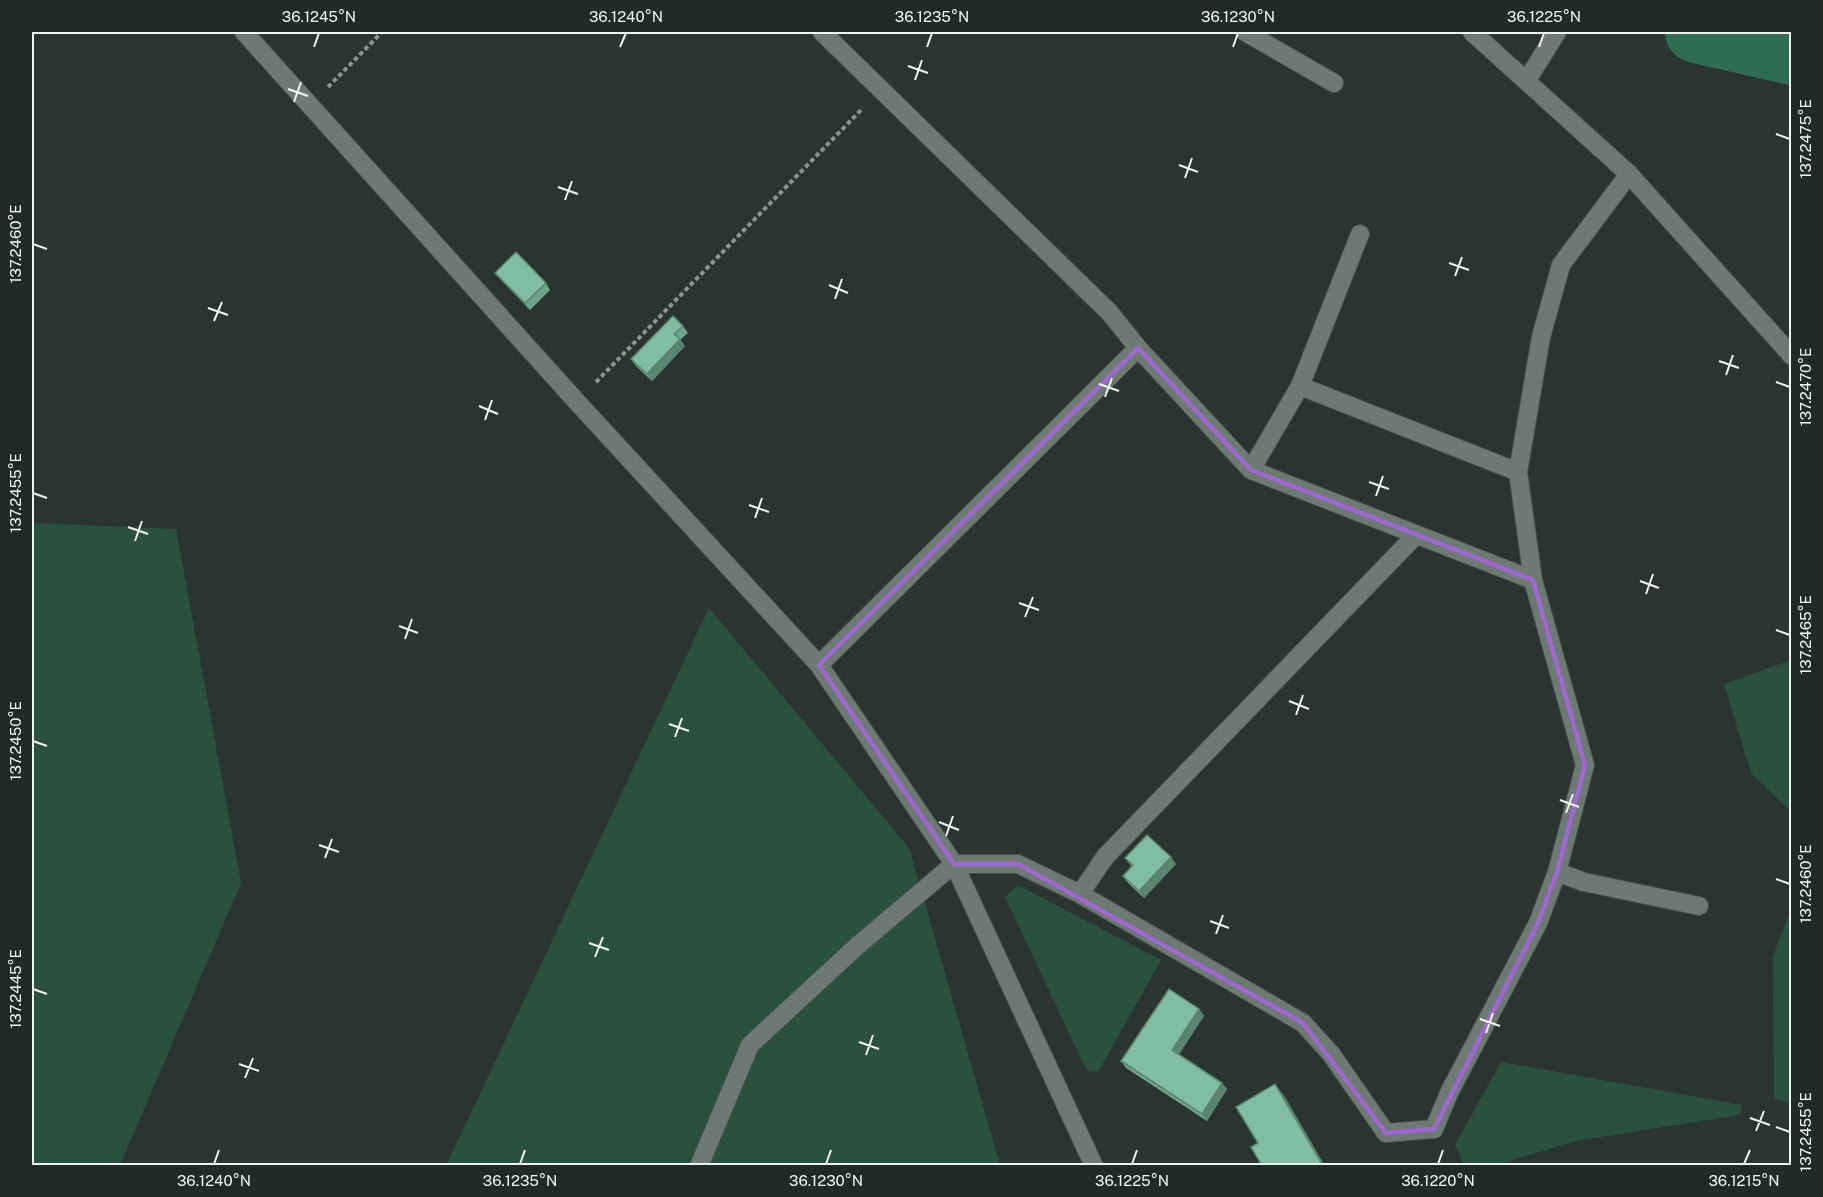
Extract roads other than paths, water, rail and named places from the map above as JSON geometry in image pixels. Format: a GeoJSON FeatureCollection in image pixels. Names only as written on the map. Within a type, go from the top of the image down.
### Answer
{"type":"FeatureCollection","features":[{"type":"Feature","properties":{"kind":"street"},"geometry":{"type":"LineString","coordinates":[[244,32],[577,402],[819,665],[954,864],[1094,1166]]}},
{"type":"Feature","properties":{"kind":"street"},"geometry":{"type":"LineString","coordinates":[[822,32],[1110,313],[1138,348],[1251,470],[1533,580]]}},
{"type":"Feature","properties":{"kind":"street"},"geometry":{"type":"LineString","coordinates":[[1245,32],[1334,83]]}},
{"type":"Feature","properties":{"kind":"street"},"geometry":{"type":"LineString","coordinates":[[1472,32],[1629,174],[1791,356]]}},
{"type":"Feature","properties":{"kind":"street"},"geometry":{"type":"LineString","coordinates":[[1527,80],[1557,32]]}},
{"type":"Feature","properties":{"kind":"street"},"geometry":{"type":"LineString","coordinates":[[699,1166],[750,1045],[856,947],[954,864],[1018,864],[1080,894],[1303,1023],[1331,1054],[1386,1132],[1434,1129],[1449,1093],[1538,923],[1557,872],[1585,765],[1533,580],[1518,472],[1541,337],[1561,265],[1629,174]]}},
{"type":"Feature","properties":{"kind":"street"},"geometry":{"type":"LineString","coordinates":[[1251,470],[1300,386],[1360,234]]}},
{"type":"Feature","properties":{"kind":"street"},"geometry":{"type":"LineString","coordinates":[[819,665],[1138,348]]}},
{"type":"Feature","properties":{"kind":"street"},"geometry":{"type":"LineString","coordinates":[[1300,386],[1518,472]]}},
{"type":"Feature","properties":{"kind":"street"},"geometry":{"type":"LineString","coordinates":[[1080,894],[1105,857],[1416,535]]}},
{"type":"Feature","properties":{"kind":"street"},"geometry":{"type":"LineString","coordinates":[[1557,872],[1584,882],[1699,906]]}},
{"type":"Feature","properties":{"kind":"waterway"},"geometry":{"type":"LineString","coordinates":[[1696,32],[1792,54]]}}]}
